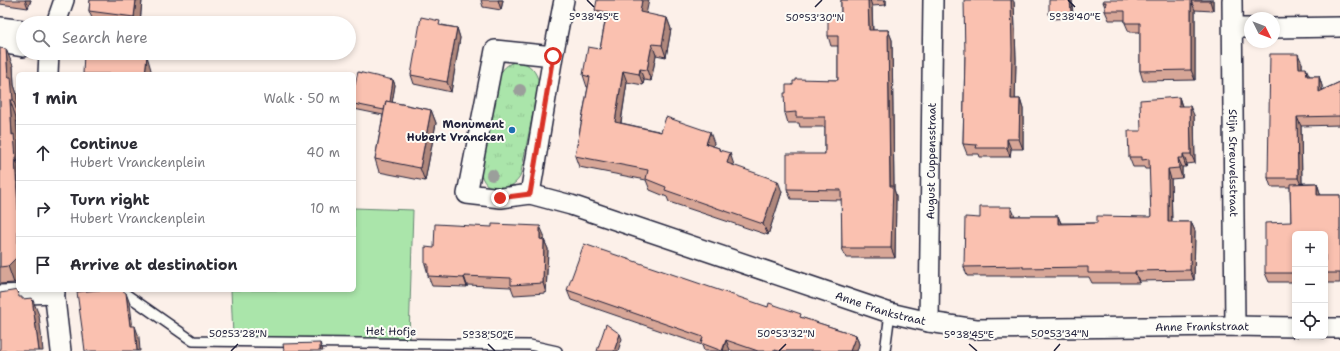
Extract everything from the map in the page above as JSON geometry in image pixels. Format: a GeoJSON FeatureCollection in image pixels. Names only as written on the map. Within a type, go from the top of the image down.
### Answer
{"type":"FeatureCollection","features":[{"type":"Feature","properties":{"kind":"street"},"geometry":{"type":"LineString","coordinates":[[58,16],[64,0]]}},
{"type":"Feature","properties":{"kind":"street"},"geometry":{"type":"LineString","coordinates":[[553,56],[495,50],[467,194],[500,198],[530,194],[564,0]]}},
{"type":"Feature","properties":{"kind":"street","name":"August Cuppensstraat"},"geometry":{"type":"LineString","coordinates":[[929,322],[933,0]]}},
{"type":"Feature","properties":{"kind":"street","name":"Stijn Streuvelsstraat"},"geometry":{"type":"LineString","coordinates":[[1232,0],[1241,28],[1235,326]]}},
{"type":"Feature","properties":{"kind":"street"},"geometry":{"type":"LineString","coordinates":[[0,27],[16,29]]}},
{"type":"Feature","properties":{"kind":"street"},"geometry":{"type":"LineString","coordinates":[[1280,28],[1340,27]]}},
{"type":"Feature","properties":{"kind":"street"},"geometry":{"type":"LineString","coordinates":[[0,44],[16,46]]}},
{"type":"Feature","properties":{"kind":"street"},"geometry":{"type":"LineString","coordinates":[[48,72],[49,60]]}},
{"type":"Feature","properties":{"kind":"street","name":"Anne Frankstraat"},"geometry":{"type":"LineString","coordinates":[[530,194],[571,204],[890,313],[929,322],[976,329],[1235,326],[1292,327]]}},
{"type":"Feature","properties":{"kind":"street"},"geometry":{"type":"LineString","coordinates":[[0,296],[54,292],[61,351]]}},
{"type":"Feature","properties":{"kind":"street"},"geometry":{"type":"LineString","coordinates":[[1328,328],[1340,328]]}},
{"type":"Feature","properties":{"kind":"lane","name":"Het Hofje"},"geometry":{"type":"LineString","coordinates":[[123,292],[193,341],[530,345],[557,351]]}},
{"type":"Feature","properties":{"kind":"lane"},"geometry":{"type":"LineString","coordinates":[[885,351],[890,313]]}},
{"type":"Feature","properties":{"kind":"green space"},"geometry":{"type":"Polygon","coordinates":[[[519,61],[527,64],[532,69],[539,83],[520,177],[509,187],[497,190],[486,184],[482,178],[480,170],[500,74],[508,65],[519,61]]]}},
{"type":"Feature","properties":{"kind":"green space"},"geometry":{"type":"Polygon","coordinates":[[[356,208],[413,210],[409,338],[233,337],[231,292],[356,292],[356,208]]]}},
{"type":"Feature","properties":{"kind":"building"},"geometry":{"type":"Polygon","coordinates":[[[90,0],[136,0],[134,16],[89,11],[90,0]]]}},
{"type":"Feature","properties":{"kind":"building"},"geometry":{"type":"Polygon","coordinates":[[[597,0],[642,0],[640,12],[667,18],[662,45],[652,44],[647,70],[640,69],[639,74],[623,71],[615,122],[661,132],[666,117],[710,132],[706,144],[730,153],[727,163],[778,181],[763,224],[665,190],[666,187],[646,179],[648,170],[575,156],[590,77],[583,75],[588,47],[600,49],[607,12],[595,10],[597,0]]]}},
{"type":"Feature","properties":{"kind":"building"},"geometry":{"type":"Polygon","coordinates":[[[841,0],[868,0],[869,30],[888,30],[890,186],[893,186],[891,248],[842,248],[841,190],[787,189],[787,154],[825,154],[825,117],[796,117],[796,112],[785,113],[784,93],[786,93],[786,85],[793,85],[793,81],[796,81],[796,79],[838,80],[838,36],[828,36],[828,14],[841,14],[841,0]]]}},
{"type":"Feature","properties":{"kind":"building"},"geometry":{"type":"Polygon","coordinates":[[[964,0],[1011,0],[1011,99],[1020,99],[1019,139],[1007,139],[1007,148],[976,148],[977,145],[963,144],[965,56],[964,0]]]}},
{"type":"Feature","properties":{"kind":"building"},"geometry":{"type":"Polygon","coordinates":[[[1049,0],[1070,0],[1071,13],[1049,14],[1049,0]]]}},
{"type":"Feature","properties":{"kind":"building"},"geometry":{"type":"Polygon","coordinates":[[[1104,0],[1210,0],[1191,1],[1191,70],[1140,71],[1140,23],[1125,23],[1125,11],[1105,11],[1106,2],[1103,2],[1104,0]]]}},
{"type":"Feature","properties":{"kind":"building"},"geometry":{"type":"Polygon","coordinates":[[[421,17],[440,21],[439,25],[457,28],[447,82],[411,75],[421,17]]]}},
{"type":"Feature","properties":{"kind":"building"},"geometry":{"type":"Polygon","coordinates":[[[0,48],[6,49],[8,77],[11,77],[13,100],[10,100],[12,135],[14,134],[16,158],[16,258],[8,266],[0,267],[0,48]]]}},
{"type":"Feature","properties":{"kind":"building"},"geometry":{"type":"Polygon","coordinates":[[[1270,54],[1298,54],[1299,68],[1306,68],[1307,76],[1319,76],[1319,92],[1340,82],[1340,116],[1297,117],[1298,178],[1268,178],[1270,54]]]}},
{"type":"Feature","properties":{"kind":"building"},"geometry":{"type":"Polygon","coordinates":[[[84,60],[147,60],[145,72],[83,72],[84,60]]]}},
{"type":"Feature","properties":{"kind":"building"},"geometry":{"type":"Polygon","coordinates":[[[358,72],[393,80],[390,102],[386,101],[384,110],[356,104],[356,81],[358,72]]]}},
{"type":"Feature","properties":{"kind":"building"},"geometry":{"type":"Polygon","coordinates":[[[1179,97],[1179,106],[1190,106],[1191,154],[1183,154],[1183,158],[1178,158],[1179,168],[1168,169],[1168,222],[1191,222],[1190,270],[1135,271],[1135,273],[1088,273],[1088,267],[964,267],[965,217],[980,218],[980,207],[1011,207],[1011,216],[1058,216],[1058,224],[1097,223],[1097,216],[1151,217],[1149,159],[1142,160],[1142,157],[1129,157],[1128,131],[1141,131],[1140,100],[1179,97]]]}},
{"type":"Feature","properties":{"kind":"building"},"geometry":{"type":"Polygon","coordinates":[[[386,101],[431,110],[420,168],[375,159],[386,101]]]}},
{"type":"Feature","properties":{"kind":"building"},"geometry":{"type":"Polygon","coordinates":[[[1317,183],[1317,195],[1340,195],[1340,273],[1328,273],[1328,231],[1292,231],[1292,273],[1265,273],[1265,223],[1291,222],[1290,184],[1317,183]]]}},
{"type":"Feature","properties":{"kind":"building"},"geometry":{"type":"Polygon","coordinates":[[[435,224],[492,227],[492,224],[540,226],[540,239],[544,240],[543,283],[511,285],[511,278],[428,276],[428,264],[425,264],[425,247],[434,248],[435,224]]]}},
{"type":"Feature","properties":{"kind":"building"},"geometry":{"type":"Polygon","coordinates":[[[584,244],[768,307],[769,303],[801,314],[800,317],[856,335],[850,351],[758,351],[726,340],[722,351],[701,343],[703,337],[567,290],[584,244]]]}},
{"type":"Feature","properties":{"kind":"building"},"geometry":{"type":"Polygon","coordinates":[[[16,290],[16,292],[18,292],[19,297],[22,297],[22,299],[32,298],[39,351],[0,351],[0,293],[16,290]]]}},
{"type":"Feature","properties":{"kind":"building"},"geometry":{"type":"Polygon","coordinates":[[[77,292],[125,292],[130,326],[135,326],[137,351],[85,351],[77,292]]]}},
{"type":"Feature","properties":{"kind":"building"},"geometry":{"type":"Polygon","coordinates":[[[606,324],[620,334],[614,351],[597,351],[606,324]]]}},
{"type":"Feature","properties":{"kind":"building"},"geometry":{"type":"Polygon","coordinates":[[[320,343],[320,351],[284,351],[283,344],[320,343]]]}},
{"type":"Feature","properties":{"kind":"place","name":"Monument Hubert Vrancken"},"geometry":{"type":"Point","coordinates":[512,130]}},
{"type":"Feature","properties":{"kind":"route"},"geometry":{"type":"LineString","coordinates":[[500,198],[530,194],[553,56]]}}]}
